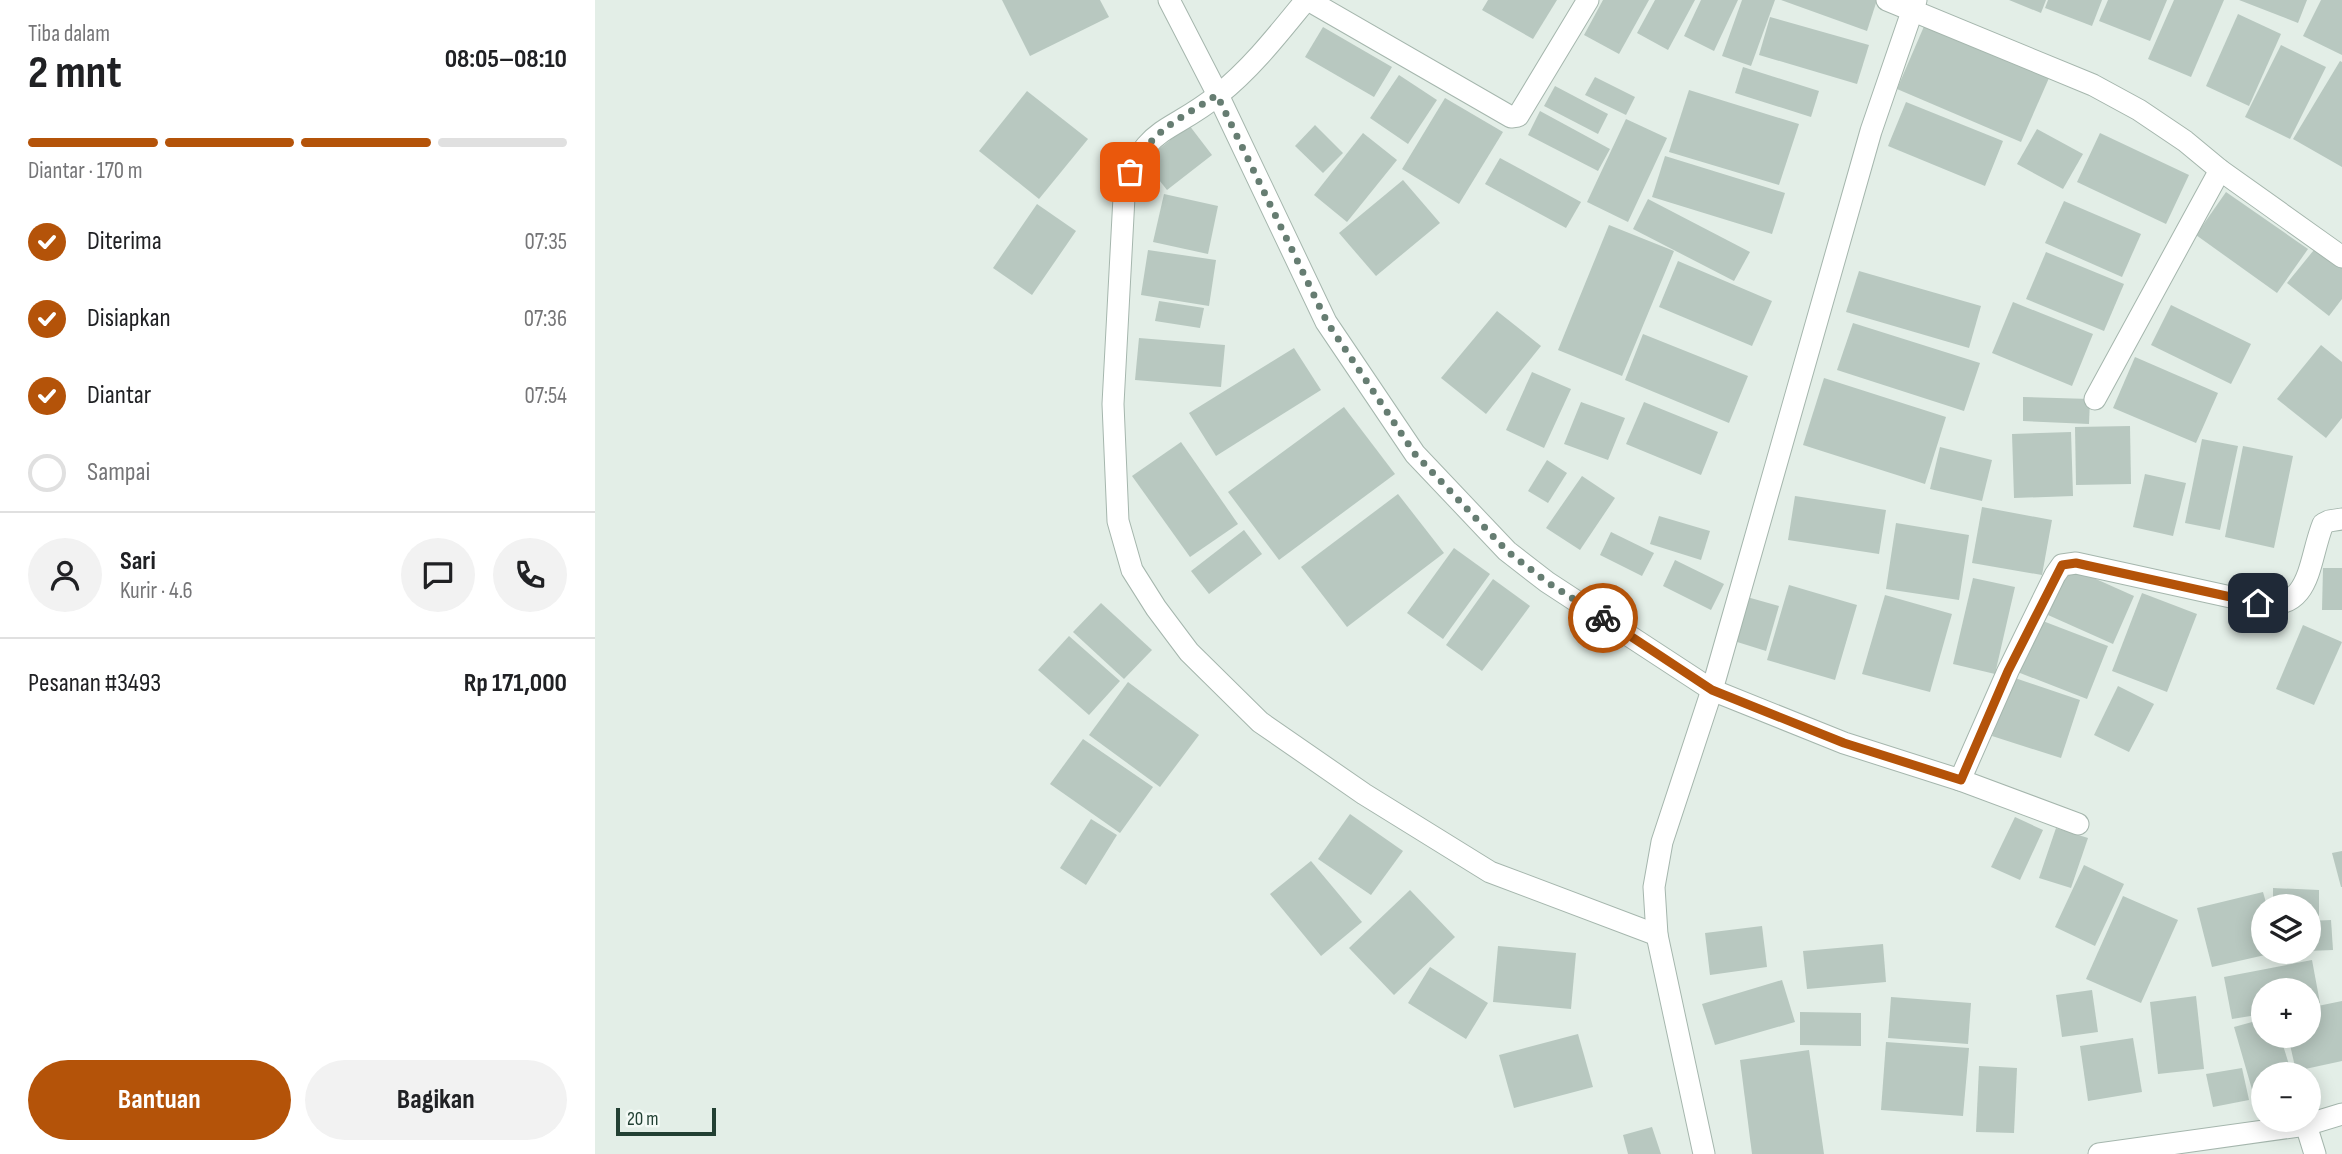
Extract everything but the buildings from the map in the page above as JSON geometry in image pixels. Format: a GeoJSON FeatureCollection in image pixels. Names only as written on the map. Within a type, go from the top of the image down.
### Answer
{"type":"FeatureCollection","features":[{"type":"Feature","properties":{"kind":"street"},"geometry":{"type":"LineString","coordinates":[[1168,0],[1327,322],[1415,454],[1507,551],[1547,582],[1712,690],[1844,743],[1961,780],[2078,824]]}},
{"type":"Feature","properties":{"kind":"street"},"geometry":{"type":"LineString","coordinates":[[1588,0],[1518,116],[1511,117],[1307,0],[1255,59],[1217,95],[1158,133],[1142,149],[1130,172],[1124,197],[1113,404],[1118,521],[1132,570],[1189,652],[1260,722],[1364,794],[1490,872],[1657,935]]}},
{"type":"Feature","properties":{"kind":"street"},"geometry":{"type":"LineString","coordinates":[[1887,0],[1914,5],[2093,85],[2139,110],[2342,257]]}},
{"type":"Feature","properties":{"kind":"street"},"geometry":{"type":"LineString","coordinates":[[1703,1154],[1657,935],[1654,887],[1663,842],[1712,690],[1871,131],[1914,5]]}},
{"type":"Feature","properties":{"kind":"street"},"geometry":{"type":"LineString","coordinates":[[2095,398],[2220,170]]}},
{"type":"Feature","properties":{"kind":"street"},"geometry":{"type":"LineString","coordinates":[[1961,780],[2008,671],[2062,565],[2076,563],[2271,605],[2284,603],[2297,596],[2305,581],[2323,524],[2342,519]]}},
{"type":"Feature","properties":{"kind":"street"},"geometry":{"type":"LineString","coordinates":[[2321,1120],[2342,1114]]}},
{"type":"Feature","properties":{"kind":"street"},"geometry":{"type":"LineString","coordinates":[[2099,1154],[2256,1132]]}},
{"type":"Feature","properties":{"kind":"street"},"geometry":{"type":"LineString","coordinates":[[2308,1132],[2315,1154]]}},
{"type":"Feature","properties":{"kind":"way so far"},"geometry":{"type":"LineString","coordinates":[[1130,172],[1142,149],[1158,133],[1217,95],[1327,322],[1363,380],[1415,454],[1507,551],[1547,582],[1603,618]]}},
{"type":"Feature","properties":{"kind":"route"},"geometry":{"type":"LineString","coordinates":[[1603,618],[1712,690],[1844,743],[1961,780],[2008,671],[2062,565],[2076,563],[2258,603]]}}]}
